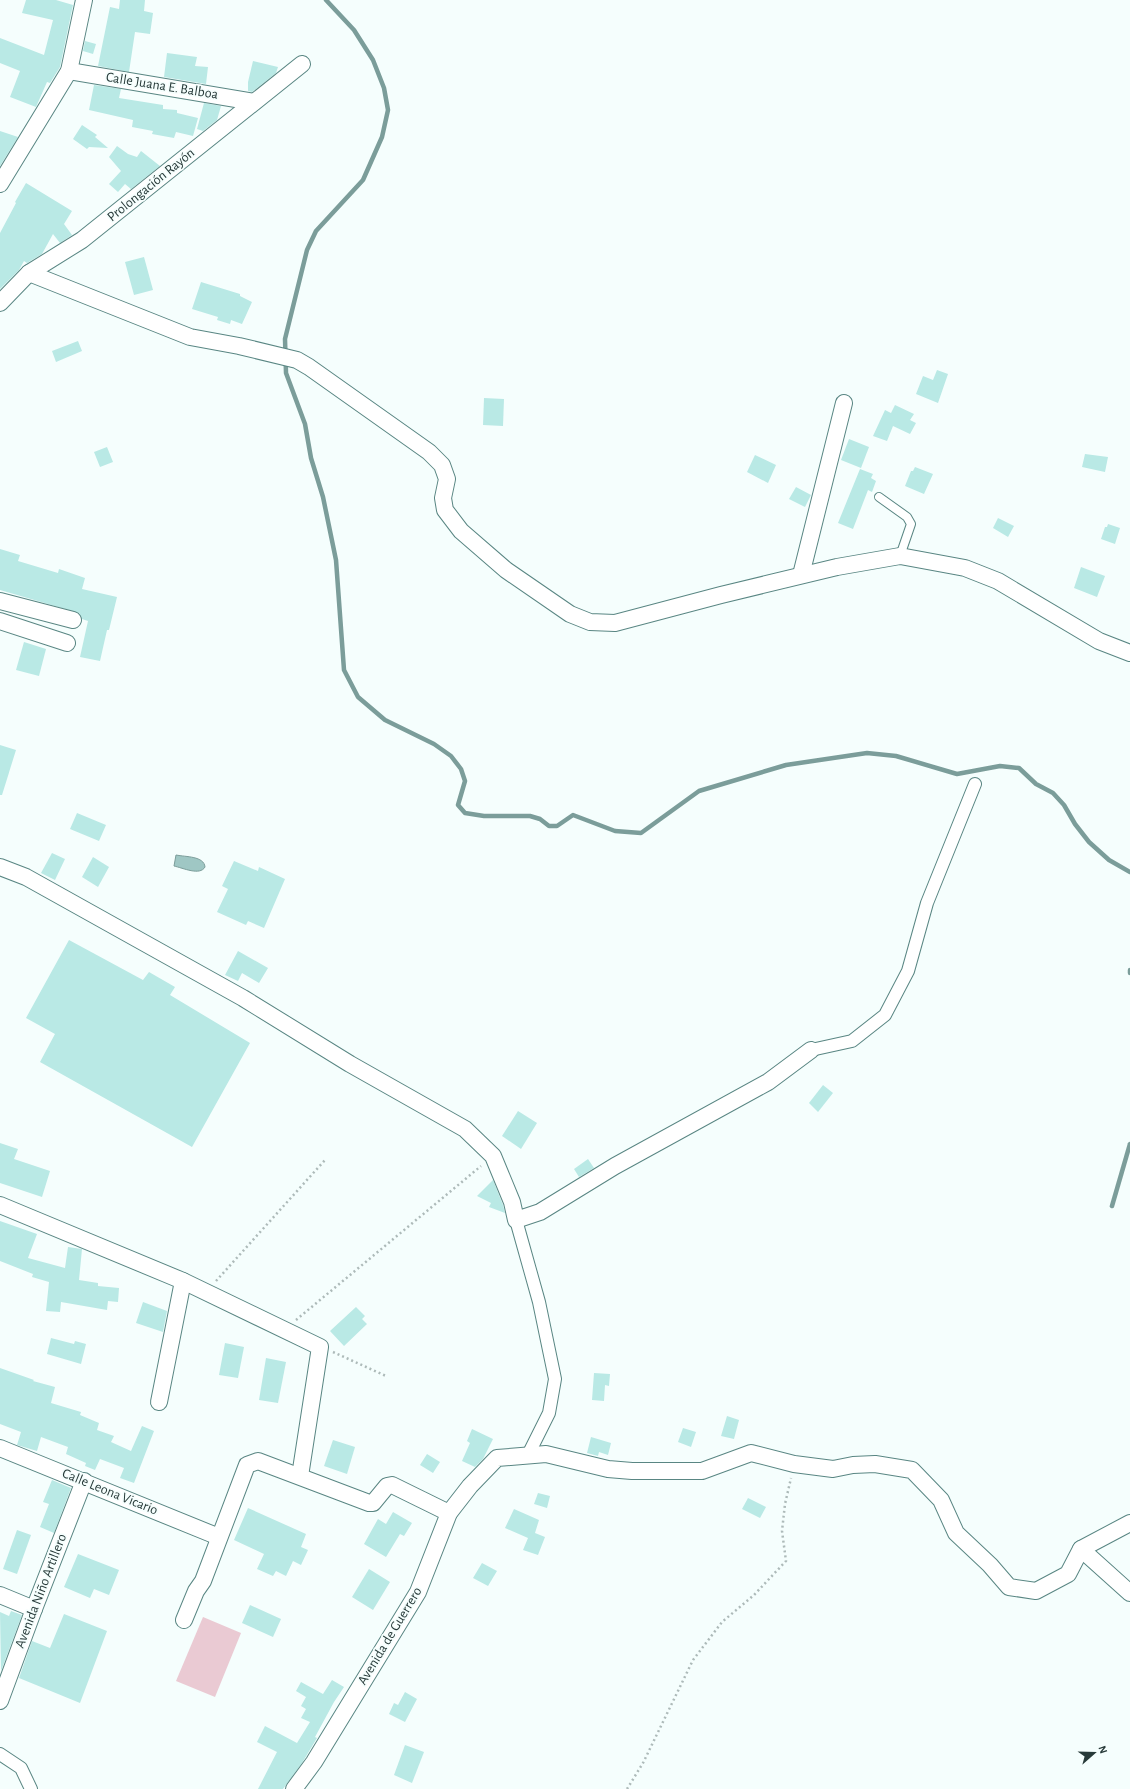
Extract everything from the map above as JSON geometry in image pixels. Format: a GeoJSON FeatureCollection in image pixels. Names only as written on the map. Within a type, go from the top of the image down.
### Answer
{"type":"FeatureCollection","features":[{"type":"Feature","properties":{"kind":"street"},"geometry":{"type":"LineString","coordinates":[[0,184],[69,71],[84,0]]}},
{"type":"Feature","properties":{"kind":"street","name":"Prolongación Rayón"},"geometry":{"type":"LineString","coordinates":[[0,303],[29,273],[82,240],[302,64]]}},
{"type":"Feature","properties":{"kind":"street","name":"Calle Juana E. Balboa"},"geometry":{"type":"LineString","coordinates":[[69,71],[254,102]]}},
{"type":"Feature","properties":{"kind":"street"},"geometry":{"type":"LineString","coordinates":[[29,273],[190,338],[239,346],[297,360],[309,367],[428,452],[442,465],[447,479],[443,498],[445,510],[461,531],[506,570],[570,614],[590,622],[615,623],[801,575],[900,556],[965,568],[998,581],[1099,641],[1130,653]]}},
{"type":"Feature","properties":{"kind":"street"},"geometry":{"type":"LineString","coordinates":[[801,575],[844,403]]}},
{"type":"Feature","properties":{"kind":"street"},"geometry":{"type":"LineString","coordinates":[[0,600],[73,620]]}},
{"type":"Feature","properties":{"kind":"street"},"geometry":{"type":"LineString","coordinates":[[0,621],[66,643]]}},
{"type":"Feature","properties":{"kind":"street"},"geometry":{"type":"LineString","coordinates":[[516,1220],[540,1212],[615,1166],[768,1082],[811,1050],[852,1041],[885,1015],[908,971],[927,903],[975,784]]}},
{"type":"Feature","properties":{"kind":"street"},"geometry":{"type":"LineString","coordinates":[[0,866],[26,877],[243,998],[350,1064],[465,1129],[493,1156],[512,1202],[539,1302],[555,1379],[549,1413],[528,1455]]}},
{"type":"Feature","properties":{"kind":"street"},"geometry":{"type":"LineString","coordinates":[[0,1205],[183,1281],[205,1293],[320,1347],[300,1476]]}},
{"type":"Feature","properties":{"kind":"street"},"geometry":{"type":"LineString","coordinates":[[159,1402],[183,1281]]}},
{"type":"Feature","properties":{"kind":"street","name":"Calle Leona Vicario"},"geometry":{"type":"LineString","coordinates":[[0,1448],[219,1537]]}},
{"type":"Feature","properties":{"kind":"street","name":"Avenida de Guerrero"},"geometry":{"type":"LineString","coordinates":[[294,1789],[314,1762],[418,1592],[449,1513],[470,1486],[497,1458],[546,1454],[608,1469],[632,1471],[702,1471],[751,1452],[794,1464]]}},
{"type":"Feature","properties":{"kind":"street"},"geometry":{"type":"LineString","coordinates":[[184,1620],[196,1591],[203,1580],[246,1465],[258,1461],[369,1503],[373,1503],[387,1486],[392,1486],[449,1513]]}},
{"type":"Feature","properties":{"kind":"street"},"geometry":{"type":"LineString","coordinates":[[794,1464],[833,1469],[853,1465],[875,1464],[912,1470],[941,1500],[956,1533],[990,1565],[1009,1587],[1036,1591],[1068,1574],[1081,1550],[1130,1523]]}},
{"type":"Feature","properties":{"kind":"street","name":"Avenida Niño Artillero"},"geometry":{"type":"LineString","coordinates":[[0,1701],[84,1481]]}},
{"type":"Feature","properties":{"kind":"street"},"geometry":{"type":"LineString","coordinates":[[1081,1550],[1130,1593]]}},
{"type":"Feature","properties":{"kind":"street"},"geometry":{"type":"LineString","coordinates":[[0,1595],[34,1609]]}},
{"type":"Feature","properties":{"kind":"street"},"geometry":{"type":"LineString","coordinates":[[0,1754],[21,1768],[31,1789]]}},
{"type":"Feature","properties":{"kind":"lane"},"geometry":{"type":"LineString","coordinates":[[879,497],[907,517],[911,524],[900,556]]}},
{"type":"Feature","properties":{"kind":"path"},"geometry":{"type":"LineString","coordinates":[[284,1329],[493,1156]]}},
{"type":"Feature","properties":{"kind":"path"},"geometry":{"type":"LineString","coordinates":[[205,1293],[325,1160]]}},
{"type":"Feature","properties":{"kind":"path"},"geometry":{"type":"LineString","coordinates":[[320,1347],[386,1376]]}},
{"type":"Feature","properties":{"kind":"path"},"geometry":{"type":"LineString","coordinates":[[627,1789],[643,1763],[693,1660],[722,1622],[754,1596],[786,1561],[782,1531],[785,1504],[794,1464]]}},
{"type":"Feature","properties":{"kind":"shaded area"},"geometry":{"type":"Polygon","coordinates":[[[203,1617],[241,1633],[215,1697],[176,1681],[203,1617]]]}},
{"type":"Feature","properties":{"kind":"water"},"geometry":{"type":"Polygon","coordinates":[[[176,855],[198,859],[204,863],[205,867],[203,870],[195,871],[174,866],[176,855]]]}},
{"type":"Feature","properties":{"kind":"building"},"geometry":{"type":"Polygon","coordinates":[[[26,0],[56,0],[73,5],[60,67],[50,83],[47,82],[36,107],[10,97],[20,71],[0,63],[0,38],[44,55],[53,20],[22,13],[26,0]]]}},
{"type":"Feature","properties":{"kind":"building"},"geometry":{"type":"Polygon","coordinates":[[[120,0],[145,0],[144,11],[153,13],[150,34],[135,32],[129,72],[98,66],[110,7],[119,9],[120,0]]]}},
{"type":"Feature","properties":{"kind":"building"},"geometry":{"type":"Polygon","coordinates":[[[85,41],[96,44],[93,54],[83,51],[85,41]]]}},
{"type":"Feature","properties":{"kind":"building"},"geometry":{"type":"Polygon","coordinates":[[[167,53],[197,57],[195,66],[208,67],[206,84],[164,77],[167,53]]]}},
{"type":"Feature","properties":{"kind":"building"},"geometry":{"type":"Polygon","coordinates":[[[253,61],[278,67],[276,73],[252,92],[248,91],[248,82],[253,61]]]}},
{"type":"Feature","properties":{"kind":"building"},"geometry":{"type":"Polygon","coordinates":[[[94,85],[121,89],[119,98],[163,105],[163,109],[177,110],[177,113],[198,118],[193,136],[176,132],[174,138],[152,134],[153,131],[132,127],[133,120],[89,110],[94,85]]]}},
{"type":"Feature","properties":{"kind":"building"},"geometry":{"type":"Polygon","coordinates":[[[204,103],[221,106],[217,120],[203,131],[197,129],[204,103]]]}},
{"type":"Feature","properties":{"kind":"building"},"geometry":{"type":"Polygon","coordinates":[[[82,125],[97,135],[95,137],[108,148],[89,147],[87,149],[73,139],[82,125]]]}},
{"type":"Feature","properties":{"kind":"building"},"geometry":{"type":"Polygon","coordinates":[[[0,131],[18,137],[0,166],[0,131]]]}},
{"type":"Feature","properties":{"kind":"building"},"geometry":{"type":"Polygon","coordinates":[[[117,146],[128,154],[137,157],[141,151],[160,166],[131,189],[125,184],[118,192],[109,184],[121,171],[109,157],[117,146]]]}},
{"type":"Feature","properties":{"kind":"building"},"geometry":{"type":"Polygon","coordinates":[[[26,183],[72,211],[64,224],[72,235],[60,243],[53,234],[42,254],[27,263],[24,261],[19,270],[0,289],[0,233],[26,183]]]}},
{"type":"Feature","properties":{"kind":"building"},"geometry":{"type":"Polygon","coordinates":[[[144,257],[153,290],[134,295],[125,262],[144,257]]]}},
{"type":"Feature","properties":{"kind":"building"},"geometry":{"type":"Polygon","coordinates":[[[201,282],[240,294],[240,296],[252,302],[242,324],[231,320],[230,324],[217,320],[218,317],[192,309],[201,282]]]}},
{"type":"Feature","properties":{"kind":"building"},"geometry":{"type":"Polygon","coordinates":[[[78,341],[82,351],[56,362],[52,351],[78,341]]]}},
{"type":"Feature","properties":{"kind":"building"},"geometry":{"type":"Polygon","coordinates":[[[937,370],[948,374],[938,403],[916,394],[923,376],[933,380],[937,370]]]}},
{"type":"Feature","properties":{"kind":"building"},"geometry":{"type":"Polygon","coordinates":[[[484,398],[504,399],[503,426],[483,425],[484,398]]]}},
{"type":"Feature","properties":{"kind":"building"},"geometry":{"type":"Polygon","coordinates":[[[895,405],[914,414],[910,420],[916,423],[910,434],[893,426],[887,441],[873,436],[885,410],[891,413],[895,405]]]}},
{"type":"Feature","properties":{"kind":"building"},"geometry":{"type":"Polygon","coordinates":[[[849,439],[869,447],[861,468],[841,460],[849,439]]]}},
{"type":"Feature","properties":{"kind":"building"},"geometry":{"type":"Polygon","coordinates":[[[107,447],[113,462],[100,467],[94,452],[107,447]]]}},
{"type":"Feature","properties":{"kind":"building"},"geometry":{"type":"Polygon","coordinates":[[[1085,454],[1108,457],[1105,472],[1082,467],[1085,454]]]}},
{"type":"Feature","properties":{"kind":"building"},"geometry":{"type":"Polygon","coordinates":[[[755,455],[776,465],[768,483],[747,472],[755,455]]]}},
{"type":"Feature","properties":{"kind":"building"},"geometry":{"type":"Polygon","coordinates":[[[915,467],[933,474],[924,494],[905,486],[911,471],[913,471],[915,467]]]}},
{"type":"Feature","properties":{"kind":"building"},"geometry":{"type":"Polygon","coordinates":[[[860,469],[873,474],[871,478],[876,481],[872,492],[868,490],[853,529],[838,523],[860,469]]]}},
{"type":"Feature","properties":{"kind":"building"},"geometry":{"type":"Polygon","coordinates":[[[796,487],[811,495],[805,507],[789,499],[796,487]]]}},
{"type":"Feature","properties":{"kind":"building"},"geometry":{"type":"Polygon","coordinates":[[[998,518],[1014,526],[1008,537],[993,528],[998,518]]]}},
{"type":"Feature","properties":{"kind":"building"},"geometry":{"type":"Polygon","coordinates":[[[1108,524],[1120,528],[1115,544],[1101,539],[1105,527],[1107,527],[1108,524]]]}},
{"type":"Feature","properties":{"kind":"building"},"geometry":{"type":"Polygon","coordinates":[[[0,549],[20,555],[18,561],[58,573],[59,569],[85,578],[82,589],[117,597],[100,661],[80,657],[88,621],[82,619],[79,613],[0,590],[0,549]]]}},
{"type":"Feature","properties":{"kind":"building"},"geometry":{"type":"Polygon","coordinates":[[[1081,567],[1105,576],[1097,597],[1074,588],[1081,567]]]}},
{"type":"Feature","properties":{"kind":"building"},"geometry":{"type":"Polygon","coordinates":[[[24,642],[46,649],[39,676],[16,670],[24,642]]]}},
{"type":"Feature","properties":{"kind":"building"},"geometry":{"type":"Polygon","coordinates":[[[0,745],[16,750],[2,795],[0,795],[0,745]]]}},
{"type":"Feature","properties":{"kind":"building"},"geometry":{"type":"Polygon","coordinates":[[[77,813],[106,825],[99,841],[70,829],[77,813]]]}},
{"type":"Feature","properties":{"kind":"building"},"geometry":{"type":"Polygon","coordinates":[[[52,853],[65,859],[55,880],[41,873],[52,853]]]}},
{"type":"Feature","properties":{"kind":"building"},"geometry":{"type":"Polygon","coordinates":[[[93,857],[109,867],[98,887],[82,877],[93,857]]]}},
{"type":"Feature","properties":{"kind":"building"},"geometry":{"type":"Polygon","coordinates":[[[234,861],[258,871],[259,867],[285,879],[264,928],[248,921],[246,925],[217,912],[228,889],[222,886],[234,861]]]}},
{"type":"Feature","properties":{"kind":"building"},"geometry":{"type":"Polygon","coordinates":[[[69,940],[143,980],[149,972],[175,987],[170,995],[250,1043],[192,1147],[40,1062],[55,1034],[26,1018],[69,940]]]}},
{"type":"Feature","properties":{"kind":"building"},"geometry":{"type":"Polygon","coordinates":[[[238,951],[268,968],[259,983],[242,973],[238,981],[225,975],[238,951]]]}},
{"type":"Feature","properties":{"kind":"building"},"geometry":{"type":"Polygon","coordinates":[[[823,1085],[833,1093],[818,1112],[809,1103],[823,1085]]]}},
{"type":"Feature","properties":{"kind":"building"},"geometry":{"type":"Polygon","coordinates":[[[518,1111],[537,1123],[521,1149],[502,1136],[518,1111]]]}},
{"type":"Feature","properties":{"kind":"building"},"geometry":{"type":"Polygon","coordinates":[[[0,1143],[18,1149],[14,1159],[50,1171],[42,1197],[0,1183],[0,1143]]]}},
{"type":"Feature","properties":{"kind":"building"},"geometry":{"type":"Polygon","coordinates":[[[588,1159],[594,1168],[579,1177],[574,1169],[588,1159]]]}},
{"type":"Feature","properties":{"kind":"building"},"geometry":{"type":"Polygon","coordinates":[[[493,1180],[505,1213],[489,1207],[491,1203],[477,1196],[493,1180]]]}},
{"type":"Feature","properties":{"kind":"building"},"geometry":{"type":"Polygon","coordinates":[[[0,1221],[37,1234],[28,1258],[65,1268],[68,1247],[82,1249],[79,1280],[98,1283],[98,1286],[119,1288],[118,1302],[108,1301],[107,1310],[61,1302],[60,1312],[46,1311],[49,1282],[32,1277],[33,1274],[0,1261],[0,1221]]]}},
{"type":"Feature","properties":{"kind":"building"},"geometry":{"type":"Polygon","coordinates":[[[143,1302],[167,1311],[163,1332],[136,1323],[143,1302]]]}},
{"type":"Feature","properties":{"kind":"building"},"geometry":{"type":"Polygon","coordinates":[[[356,1307],[365,1316],[362,1319],[367,1324],[344,1346],[330,1331],[356,1307]]]}},
{"type":"Feature","properties":{"kind":"building"},"geometry":{"type":"Polygon","coordinates":[[[51,1338],[74,1344],[75,1341],[86,1344],[81,1364],[47,1354],[51,1338]]]}},
{"type":"Feature","properties":{"kind":"building"},"geometry":{"type":"Polygon","coordinates":[[[225,1343],[244,1347],[238,1378],[219,1375],[225,1343]]]}},
{"type":"Feature","properties":{"kind":"building"},"geometry":{"type":"Polygon","coordinates":[[[266,1358],[286,1362],[278,1403],[259,1400],[266,1358]]]}},
{"type":"Feature","properties":{"kind":"building"},"geometry":{"type":"Polygon","coordinates":[[[0,1368],[34,1380],[33,1381],[55,1387],[51,1403],[81,1412],[80,1415],[99,1423],[97,1430],[114,1436],[111,1442],[131,1451],[142,1426],[154,1431],[134,1483],[120,1478],[124,1468],[100,1459],[95,1470],[85,1466],[86,1463],[66,1454],[68,1447],[41,1437],[37,1451],[17,1445],[21,1432],[0,1424],[0,1368]]]}},
{"type":"Feature","properties":{"kind":"building"},"geometry":{"type":"Polygon","coordinates":[[[594,1373],[610,1374],[609,1386],[605,1385],[604,1401],[592,1400],[594,1373]]]}},
{"type":"Feature","properties":{"kind":"building"},"geometry":{"type":"Polygon","coordinates":[[[727,1416],[739,1420],[734,1439],[721,1436],[727,1416]]]}},
{"type":"Feature","properties":{"kind":"building"},"geometry":{"type":"Polygon","coordinates":[[[683,1428],[696,1432],[691,1447],[678,1442],[683,1428]]]}},
{"type":"Feature","properties":{"kind":"building"},"geometry":{"type":"Polygon","coordinates":[[[472,1429],[493,1439],[483,1459],[475,1467],[462,1461],[470,1443],[467,1441],[472,1429]]]}},
{"type":"Feature","properties":{"kind":"building"},"geometry":{"type":"Polygon","coordinates":[[[591,1437],[611,1443],[608,1455],[599,1452],[598,1456],[587,1453],[591,1437]]]}},
{"type":"Feature","properties":{"kind":"building"},"geometry":{"type":"Polygon","coordinates":[[[333,1440],[355,1447],[347,1474],[324,1466],[333,1440]]]}},
{"type":"Feature","properties":{"kind":"building"},"geometry":{"type":"Polygon","coordinates":[[[427,1454],[440,1462],[433,1473],[420,1465],[427,1454]]]}},
{"type":"Feature","properties":{"kind":"building"},"geometry":{"type":"Polygon","coordinates":[[[52,1480],[71,1488],[54,1533],[40,1527],[49,1504],[43,1502],[52,1480]]]}},
{"type":"Feature","properties":{"kind":"building"},"geometry":{"type":"Polygon","coordinates":[[[538,1493],[550,1496],[547,1508],[534,1504],[538,1493]]]}},
{"type":"Feature","properties":{"kind":"building"},"geometry":{"type":"Polygon","coordinates":[[[748,1498],[766,1507],[760,1518],[742,1509],[748,1498]]]}},
{"type":"Feature","properties":{"kind":"building"},"geometry":{"type":"Polygon","coordinates":[[[248,1508],[306,1534],[301,1547],[308,1550],[301,1565],[293,1561],[286,1576],[276,1571],[273,1576],[257,1569],[264,1554],[234,1540],[248,1508]]]}},
{"type":"Feature","properties":{"kind":"building"},"geometry":{"type":"Polygon","coordinates":[[[514,1509],[539,1520],[535,1533],[545,1537],[538,1555],[523,1550],[528,1538],[505,1528],[514,1509]]]}},
{"type":"Feature","properties":{"kind":"building"},"geometry":{"type":"Polygon","coordinates":[[[393,1512],[412,1523],[404,1536],[400,1534],[386,1557],[364,1544],[378,1519],[386,1524],[393,1512]]]}},
{"type":"Feature","properties":{"kind":"building"},"geometry":{"type":"Polygon","coordinates":[[[17,1530],[31,1535],[17,1574],[3,1569],[17,1530]]]}},
{"type":"Feature","properties":{"kind":"building"},"geometry":{"type":"Polygon","coordinates":[[[78,1554],[119,1570],[109,1595],[94,1589],[90,1598],[64,1587],[78,1554]]]}},
{"type":"Feature","properties":{"kind":"building"},"geometry":{"type":"Polygon","coordinates":[[[482,1563],[497,1571],[488,1586],[473,1578],[482,1563]]]}},
{"type":"Feature","properties":{"kind":"building"},"geometry":{"type":"Polygon","coordinates":[[[369,1569],[390,1582],[373,1610],[352,1597],[369,1569]]]}},
{"type":"Feature","properties":{"kind":"building"},"geometry":{"type":"Polygon","coordinates":[[[250,1605],[281,1619],[273,1637],[242,1623],[250,1605]]]}},
{"type":"Feature","properties":{"kind":"building"},"geometry":{"type":"Polygon","coordinates":[[[11,1611],[22,1615],[1,1671],[0,1612],[9,1616],[11,1611]]]}},
{"type":"Feature","properties":{"kind":"building"},"geometry":{"type":"Polygon","coordinates":[[[64,1614],[107,1631],[80,1703],[19,1678],[32,1641],[50,1648],[64,1614]]]}},
{"type":"Feature","properties":{"kind":"building"},"geometry":{"type":"Polygon","coordinates":[[[332,1680],[344,1687],[334,1702],[315,1737],[317,1738],[302,1763],[283,1789],[258,1789],[277,1752],[257,1742],[265,1726],[297,1743],[310,1722],[301,1718],[306,1709],[301,1706],[306,1697],[296,1691],[301,1682],[323,1694],[332,1680]]]}},
{"type":"Feature","properties":{"kind":"building"},"geometry":{"type":"Polygon","coordinates":[[[405,1692],[417,1699],[405,1722],[389,1714],[394,1703],[398,1705],[405,1692]]]}},
{"type":"Feature","properties":{"kind":"building"},"geometry":{"type":"Polygon","coordinates":[[[405,1745],[424,1752],[412,1783],[394,1775],[405,1745]]]}},
{"type":"Feature","properties":{"kind":"waterway"},"geometry":{"type":"LineString","coordinates":[[326,0],[354,30],[373,60],[384,88],[388,110],[382,137],[363,180],[316,231],[307,250],[285,339],[286,373],[305,424],[311,458],[323,497],[336,560],[344,670],[358,697],[385,720],[434,744],[451,756],[461,769],[465,781],[458,805],[465,813],[484,816],[530,816],[540,819],[549,826],[557,826],[573,815],[615,831],[641,833],[699,791],[786,765],[867,753],[896,756],[957,774],[1000,766],[1019,768],[1036,784],[1053,793],[1064,805],[1075,824],[1089,842],[1109,860],[1130,872]]}},
{"type":"Feature","properties":{"kind":"waterway"},"geometry":{"type":"LineString","coordinates":[[1112,1206],[1130,1144]]}}]}
